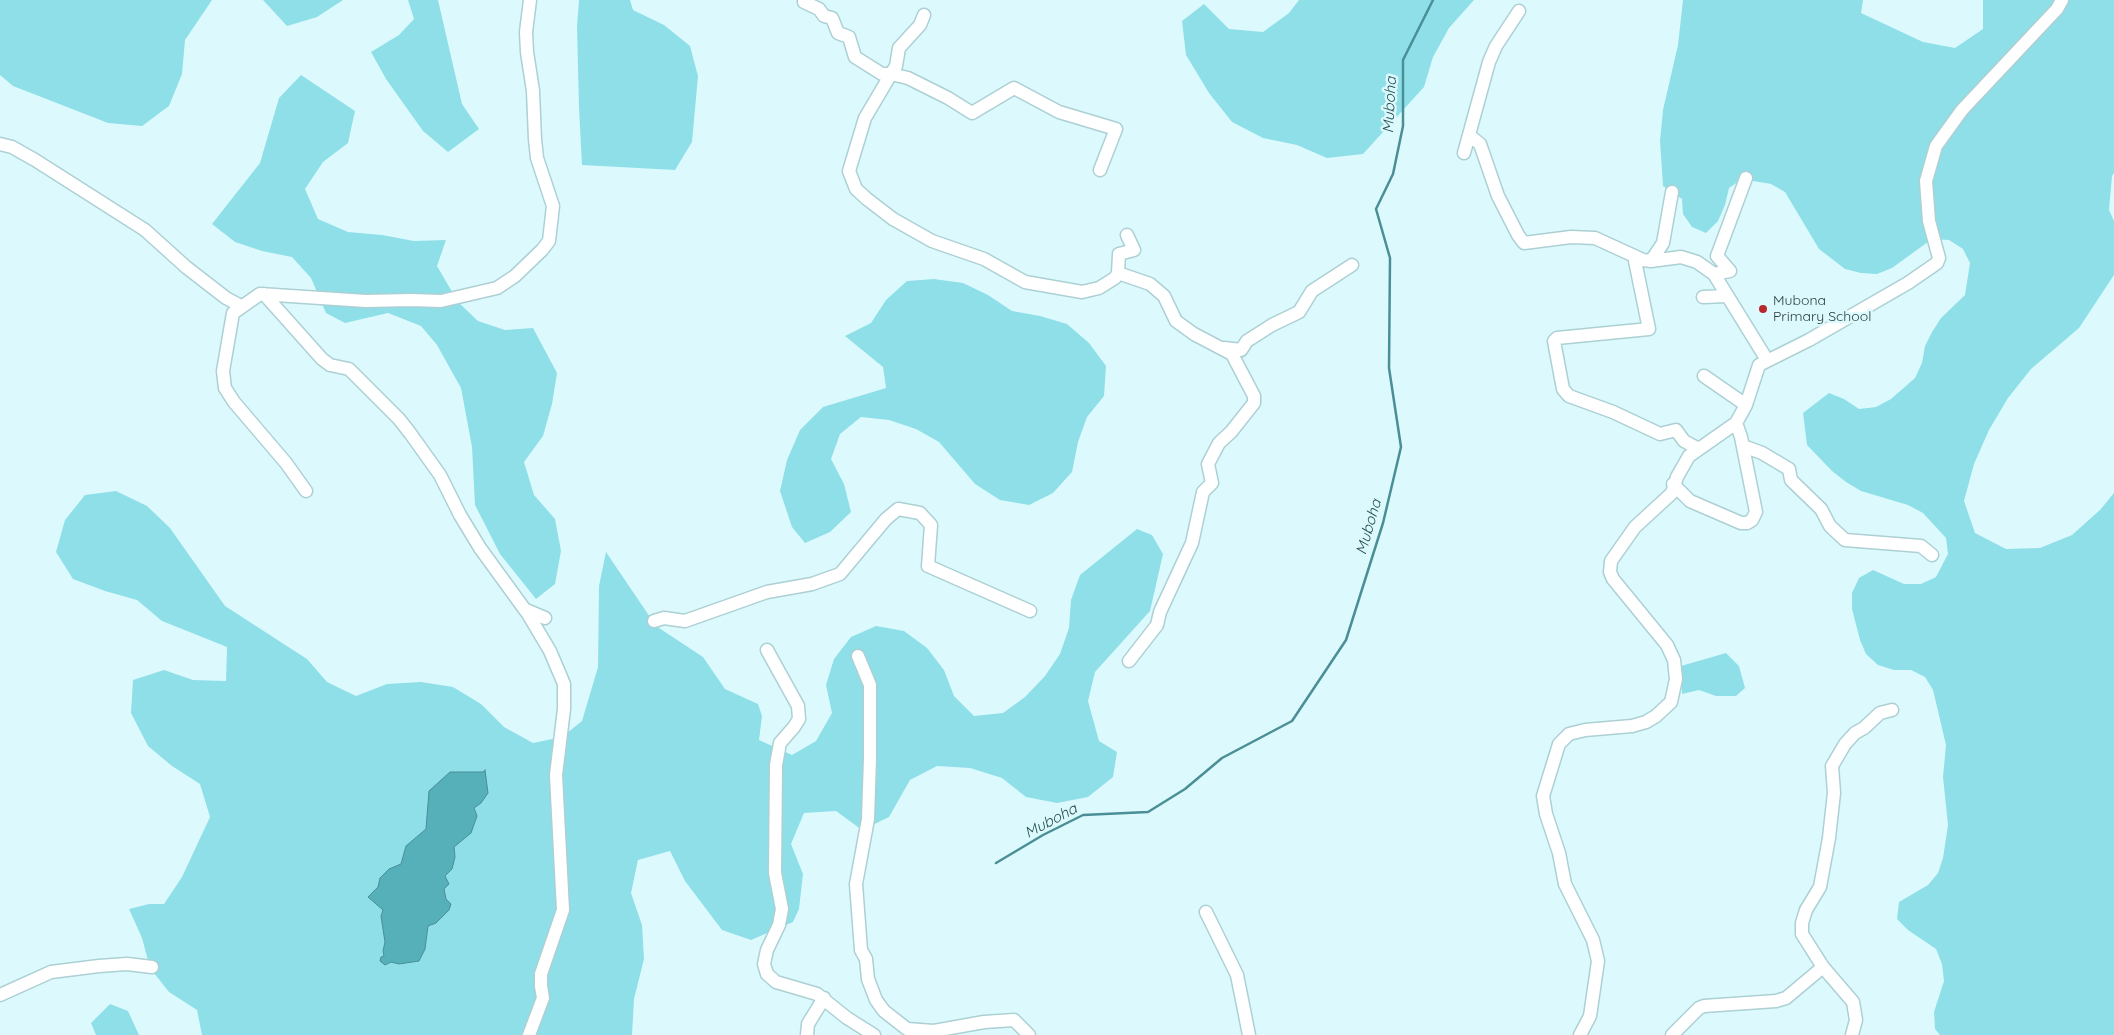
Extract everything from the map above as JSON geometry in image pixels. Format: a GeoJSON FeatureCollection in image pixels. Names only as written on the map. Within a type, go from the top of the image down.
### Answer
{"type":"FeatureCollection","features":[{"type":"Feature","properties":{"kind":"street"},"geometry":{"type":"LineString","coordinates":[[306,491],[286,463],[234,402],[225,388],[223,371],[233,313],[260,294],[366,301],[441,301],[497,288],[515,276],[542,250],[549,241],[554,206],[537,158],[533,91],[526,45],[530,0]]}},
{"type":"Feature","properties":{"kind":"street"},"geometry":{"type":"LineString","coordinates":[[804,0],[804,2],[819,9],[824,16],[832,18],[838,32],[849,37],[855,57],[882,74],[908,78],[948,98],[972,113],[1014,88],[1058,112],[1116,129],[1100,170]]}},
{"type":"Feature","properties":{"kind":"street"},"geometry":{"type":"LineString","coordinates":[[1580,1035],[1590,1016],[1598,961],[1593,940],[1565,884],[1560,853],[1546,814],[1543,796],[1559,744],[1569,734],[1585,730],[1632,726],[1646,722],[1656,716],[1671,702],[1676,679],[1674,660],[1659,634],[1612,578],[1611,561],[1635,527],[1672,493],[1673,484],[1687,459],[1736,423],[1746,405],[1758,368],[1763,362],[1809,340],[1938,263],[1939,258],[1929,221],[1926,181],[1936,146],[1962,110],[2057,9],[2062,0]]}},
{"type":"Feature","properties":{"kind":"street"},"geometry":{"type":"LineString","coordinates":[[1464,153],[1489,62],[1496,46],[1519,10]]}},
{"type":"Feature","properties":{"kind":"street"},"geometry":{"type":"LineString","coordinates":[[924,15],[920,25],[899,48],[896,66],[865,118],[849,171],[856,189],[893,219],[926,238],[984,259],[1025,282],[1082,292],[1099,288],[1115,278],[1118,273],[1119,254],[1134,250],[1126,234]]}},
{"type":"Feature","properties":{"kind":"street"},"geometry":{"type":"LineString","coordinates":[[1470,136],[1480,144],[1498,196],[1524,243],[1571,236],[1595,238],[1634,256],[1651,261],[1681,257],[1697,262],[1714,274],[1767,360]]}},
{"type":"Feature","properties":{"kind":"street"},"geometry":{"type":"LineString","coordinates":[[0,144],[35,160],[145,230],[186,267],[226,298],[241,306]]}},
{"type":"Feature","properties":{"kind":"street"},"geometry":{"type":"LineString","coordinates":[[1714,274],[1730,271],[1717,256],[1746,178]]}},
{"type":"Feature","properties":{"kind":"street"},"geometry":{"type":"LineString","coordinates":[[1651,261],[1663,243],[1672,192]]}},
{"type":"Feature","properties":{"kind":"street"},"geometry":{"type":"LineString","coordinates":[[1634,256],[1649,329],[1557,338],[1554,341],[1563,388],[1568,396],[1613,412],[1660,434],[1676,430],[1684,441],[1699,449]]}},
{"type":"Feature","properties":{"kind":"street"},"geometry":{"type":"LineString","coordinates":[[1217,348],[1241,350],[1247,340],[1272,324],[1299,312],[1312,291],[1352,264]]}},
{"type":"Feature","properties":{"kind":"street"},"geometry":{"type":"LineString","coordinates":[[1118,273],[1150,284],[1164,296],[1176,321],[1217,348],[1232,354],[1254,396],[1254,403],[1231,432],[1219,443],[1208,464],[1212,483],[1203,492],[1192,543],[1160,612],[1157,625],[1128,661]]}},
{"type":"Feature","properties":{"kind":"street"},"geometry":{"type":"LineString","coordinates":[[264,294],[322,359],[330,365],[349,369],[399,419],[440,475],[460,515],[480,548],[526,610],[550,651],[564,684],[564,709],[556,776],[563,910],[541,974],[543,998],[529,1035]]}},
{"type":"Feature","properties":{"kind":"street"},"geometry":{"type":"LineString","coordinates":[[1703,296],[1727,296]]}},
{"type":"Feature","properties":{"kind":"street"},"geometry":{"type":"LineString","coordinates":[[1704,376],[1746,405]]}},
{"type":"Feature","properties":{"kind":"street"},"geometry":{"type":"LineString","coordinates":[[1673,484],[1690,501],[1741,523],[1749,522],[1756,512],[1743,446],[1736,423]]}},
{"type":"Feature","properties":{"kind":"street"},"geometry":{"type":"LineString","coordinates":[[1743,446],[1762,453],[1789,470],[1791,480],[1821,508],[1830,526],[1845,540],[1921,546],[1932,556]]}},
{"type":"Feature","properties":{"kind":"street"},"geometry":{"type":"LineString","coordinates":[[654,621],[664,618],[684,621],[767,592],[812,584],[840,574],[886,519],[898,510],[920,513],[931,525],[928,566],[1030,611]]}},
{"type":"Feature","properties":{"kind":"street"},"geometry":{"type":"LineString","coordinates":[[526,610],[545,618]]}},
{"type":"Feature","properties":{"kind":"street"},"geometry":{"type":"LineString","coordinates":[[768,650],[798,706],[798,719],[794,727],[780,743],[776,765],[775,873],[782,909],[779,925],[766,950],[764,964],[768,974],[776,982],[790,988],[810,991],[824,998],[847,1018],[874,1035]]}},
{"type":"Feature","properties":{"kind":"street"},"geometry":{"type":"LineString","coordinates":[[858,656],[870,685],[868,819],[856,884],[861,950],[866,958],[868,979],[876,1000],[905,1032],[934,1031],[1014,1020],[1029,1035]]}},
{"type":"Feature","properties":{"kind":"street"},"geometry":{"type":"LineString","coordinates":[[1852,1035],[1856,1020],[1853,1002],[1823,967],[1802,934],[1802,923],[1806,910],[1820,887],[1828,848],[1834,793],[1832,766],[1845,744],[1855,733],[1880,714],[1892,710]]}},
{"type":"Feature","properties":{"kind":"street"},"geometry":{"type":"LineString","coordinates":[[1206,912],[1218,941],[1237,975],[1249,1035]]}},
{"type":"Feature","properties":{"kind":"street"},"geometry":{"type":"LineString","coordinates":[[0,995],[51,972],[127,964],[152,967]]}},
{"type":"Feature","properties":{"kind":"street"},"geometry":{"type":"LineString","coordinates":[[1672,1035],[1699,1008],[1704,1006],[1776,1001],[1786,998],[1823,967]]}},
{"type":"Feature","properties":{"kind":"street"},"geometry":{"type":"LineString","coordinates":[[807,1035],[808,1024],[824,998]]}},
{"type":"Feature","properties":{"kind":"street"},"geometry":{"type":"LineString","coordinates":[[534,1022],[539,1035]]}},
{"type":"Feature","properties":{"kind":"shaded area"},"geometry":{"type":"Polygon","coordinates":[[[0,0],[212,0],[185,40],[182,74],[169,106],[142,126],[108,123],[13,86],[0,75],[0,0]]]}},
{"type":"Feature","properties":{"kind":"shaded area"},"geometry":{"type":"Polygon","coordinates":[[[263,0],[343,0],[317,17],[287,26],[263,0]]]}},
{"type":"Feature","properties":{"kind":"shaded area"},"geometry":{"type":"Polygon","coordinates":[[[408,0],[438,0],[462,104],[479,129],[448,152],[423,131],[386,79],[371,52],[399,35],[414,19],[408,0]]]}},
{"type":"Feature","properties":{"kind":"shaded area"},"geometry":{"type":"Polygon","coordinates":[[[579,0],[630,0],[633,10],[664,25],[690,46],[698,76],[692,142],[675,170],[582,165],[577,27],[579,0]]]}},
{"type":"Feature","properties":{"kind":"shaded area"},"geometry":{"type":"Polygon","coordinates":[[[1299,0],[1474,0],[1449,28],[1433,57],[1424,87],[1363,154],[1327,158],[1297,145],[1263,138],[1232,122],[1209,93],[1186,55],[1182,21],[1204,4],[1229,29],[1263,32],[1289,13],[1299,0]]]}},
{"type":"Feature","properties":{"kind":"shaded area"},"geometry":{"type":"Polygon","coordinates":[[[1683,0],[1863,0],[1861,13],[1923,42],[1955,48],[1983,29],[1983,0],[2114,0],[2114,173],[2112,176],[2109,210],[2114,221],[2114,275],[2079,328],[2031,369],[2008,398],[1989,430],[1974,464],[1964,501],[1975,533],[2006,549],[2040,548],[2072,535],[2100,510],[2114,493],[2114,1035],[1940,1035],[1935,1029],[1934,1012],[1944,981],[1942,964],[1936,949],[1908,930],[1897,919],[1899,902],[1928,885],[1938,873],[1943,858],[1948,825],[1943,777],[1946,745],[1933,690],[1925,677],[1911,670],[1894,670],[1878,665],[1866,654],[1860,640],[1852,609],[1852,593],[1859,578],[1873,570],[1904,584],[1921,584],[1936,577],[1948,554],[1946,538],[1923,513],[1908,505],[1861,491],[1846,482],[1832,471],[1807,445],[1803,413],[1829,393],[1844,399],[1859,409],[1876,407],[1891,399],[1915,378],[1922,363],[1925,346],[1932,332],[1941,318],[1965,295],[1970,263],[1963,249],[1949,240],[1932,239],[1892,268],[1877,274],[1845,269],[1819,249],[1785,192],[1771,184],[1742,179],[1729,188],[1725,205],[1718,221],[1706,233],[1692,227],[1683,214],[1682,199],[1663,186],[1660,141],[1663,110],[1678,45],[1683,0]]]}},
{"type":"Feature","properties":{"kind":"shaded area"},"geometry":{"type":"Polygon","coordinates":[[[301,75],[355,111],[348,143],[323,162],[305,189],[318,219],[348,232],[382,235],[414,241],[446,240],[437,266],[458,302],[478,321],[505,330],[533,328],[557,373],[552,404],[543,436],[524,462],[534,495],[555,519],[561,551],[555,584],[536,599],[500,554],[475,505],[472,447],[461,388],[437,345],[421,326],[388,313],[345,323],[326,313],[311,278],[292,257],[262,251],[235,242],[212,224],[260,163],[279,98],[301,75]]]}},
{"type":"Feature","properties":{"kind":"shaded area"},"geometry":{"type":"Polygon","coordinates":[[[934,279],[963,283],[988,295],[1012,311],[1040,316],[1067,324],[1089,343],[1106,366],[1104,396],[1087,417],[1078,442],[1072,472],[1053,493],[1029,505],[1000,500],[975,484],[939,442],[916,429],[889,420],[861,417],[840,434],[831,459],[844,484],[851,512],[830,532],[805,543],[792,527],[780,491],[787,460],[800,430],[823,407],[886,388],[883,367],[845,336],[871,323],[886,300],[907,281],[934,279]]]}},
{"type":"Feature","properties":{"kind":"shaded area"},"geometry":{"type":"Polygon","coordinates":[[[116,491],[147,506],[170,528],[225,606],[307,659],[327,682],[356,696],[387,684],[421,682],[453,687],[481,704],[504,727],[533,743],[562,737],[582,721],[598,667],[599,586],[606,552],[656,626],[703,657],[725,689],[758,704],[762,716],[759,740],[792,755],[816,741],[832,713],[826,685],[834,659],[851,637],[876,626],[904,631],[927,648],[944,670],[954,696],[974,716],[1003,713],[1025,697],[1045,676],[1060,654],[1069,628],[1071,600],[1080,575],[1137,529],[1152,535],[1163,554],[1150,611],[1095,672],[1088,701],[1099,741],[1117,752],[1113,777],[1088,797],[1057,803],[1026,797],[1002,778],[970,768],[937,766],[910,780],[889,817],[862,830],[836,811],[804,813],[791,844],[803,874],[799,909],[793,922],[751,940],[722,930],[685,881],[670,851],[638,860],[631,893],[642,925],[644,959],[634,999],[632,1035],[202,1035],[197,1010],[169,992],[150,968],[142,938],[129,909],[149,904],[164,904],[182,877],[210,817],[200,784],[172,766],[148,746],[131,713],[133,680],[164,670],[193,680],[226,681],[227,647],[162,621],[137,600],[73,579],[56,552],[65,520],[85,495],[116,491]]]}},
{"type":"Feature","properties":{"kind":"shaded area"},"geometry":{"type":"Polygon","coordinates":[[[1726,653],[1739,666],[1745,688],[1736,696],[1716,696],[1699,690],[1682,694],[1681,666],[1726,653]]]}},
{"type":"Feature","properties":{"kind":"shaded area"},"geometry":{"type":"Polygon","coordinates":[[[485,770],[488,793],[481,803],[474,808],[477,816],[471,833],[454,847],[455,857],[452,869],[445,876],[449,884],[444,889],[446,899],[451,904],[449,910],[436,923],[428,926],[425,949],[419,961],[399,964],[391,962],[385,965],[380,961],[381,957],[384,956],[385,942],[381,916],[383,910],[368,897],[378,887],[380,878],[389,869],[401,864],[406,846],[426,829],[429,791],[450,772],[483,772],[485,770]]]}},
{"type":"Feature","properties":{"kind":"shaded area"},"geometry":{"type":"Polygon","coordinates":[[[110,1004],[128,1011],[139,1035],[96,1035],[91,1023],[110,1004]]]}},
{"type":"Feature","properties":{"kind":"waterway","name":"Muboha"},"geometry":{"type":"LineString","coordinates":[[996,863],[1043,835],[1083,815],[1148,812],[1185,789],[1222,758],[1292,721],[1346,640],[1383,523],[1401,447],[1389,368],[1390,258],[1376,209],[1393,174],[1403,126],[1403,60],[1433,0]]}},
{"type":"Feature","properties":{"kind":"place","name":"Mubona Primary School"},"geometry":{"type":"Point","coordinates":[1763,309]}}]}
